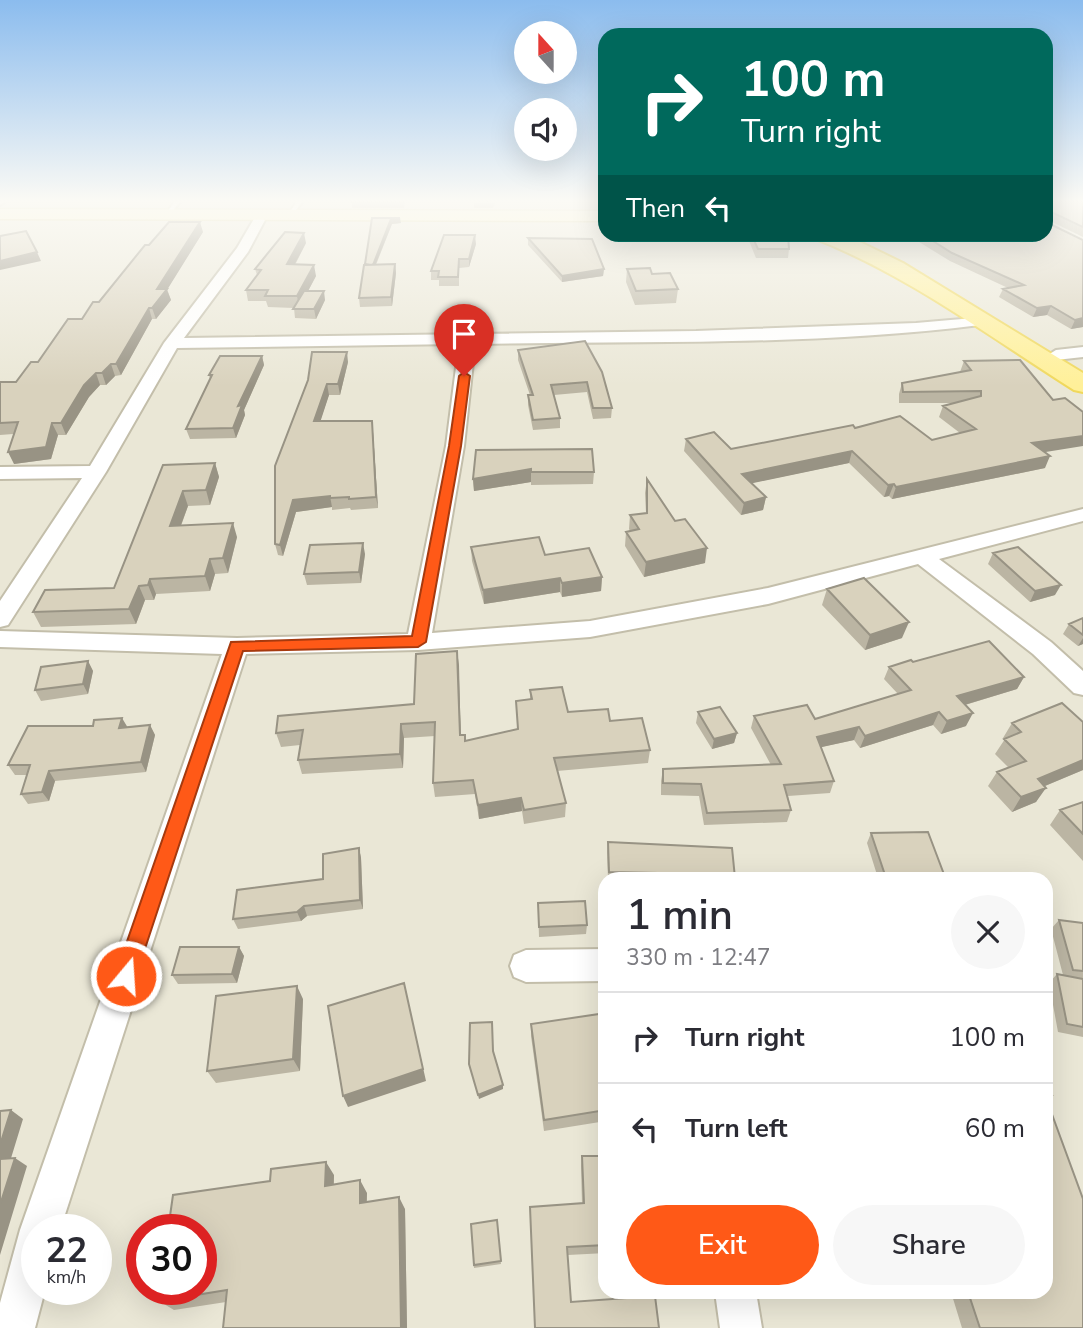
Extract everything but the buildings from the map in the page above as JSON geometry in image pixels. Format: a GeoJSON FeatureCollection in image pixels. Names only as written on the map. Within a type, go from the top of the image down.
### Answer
{"type":"FeatureCollection","features":[{"type":"Feature","properties":{"kind":"main road"},"geometry":{"type":"LineString","coordinates":[[887,263],[1083,384]]}},
{"type":"Feature","properties":{"kind":"main road"},"geometry":{"type":"LineString","coordinates":[[908,263],[1083,371]]}},
{"type":"Feature","properties":{"kind":"street"},"geometry":{"type":"LineString","coordinates":[[0,619],[96,472],[172,343],[232,263]]}},
{"type":"Feature","properties":{"kind":"street"},"geometry":{"type":"LineString","coordinates":[[172,343],[696,336],[916,327],[980,320]]}},
{"type":"Feature","properties":{"kind":"street"},"geometry":{"type":"LineString","coordinates":[[418,642],[455,446],[468,338]]}},
{"type":"Feature","properties":{"kind":"street"},"geometry":{"type":"LineString","coordinates":[[1056,355],[1083,352]]}},
{"type":"Feature","properties":{"kind":"street"},"geometry":{"type":"LineString","coordinates":[[0,473],[96,472]]}},
{"type":"Feature","properties":{"kind":"street"},"geometry":{"type":"LineString","coordinates":[[0,639],[237,646],[418,642],[590,629],[768,596],[1083,515]]}},
{"type":"Feature","properties":{"kind":"street"},"geometry":{"type":"LineString","coordinates":[[923,557],[1042,648],[1083,686]]}},
{"type":"Feature","properties":{"kind":"street"},"geometry":{"type":"LineString","coordinates":[[45,1214],[237,646]]}},
{"type":"Feature","properties":{"kind":"street"},"geometry":{"type":"LineString","coordinates":[[526,966],[598,965]]}},
{"type":"Feature","properties":{"kind":"street"},"geometry":{"type":"LineString","coordinates":[[737,1299],[741,1328]]}},
{"type":"Feature","properties":{"kind":"street"},"geometry":{"type":"LineString","coordinates":[[14,1328],[21,1302]]}},
{"type":"Feature","properties":{"kind":"shaded area"},"geometry":{"type":"Polygon","coordinates":[[[0,263],[1083,263],[1083,1328],[0,1328],[0,263]]]}},
{"type":"Feature","properties":{"kind":"route"},"geometry":{"type":"LineString","coordinates":[[126,976],[237,646],[418,642],[455,446],[464,376]]}}]}
